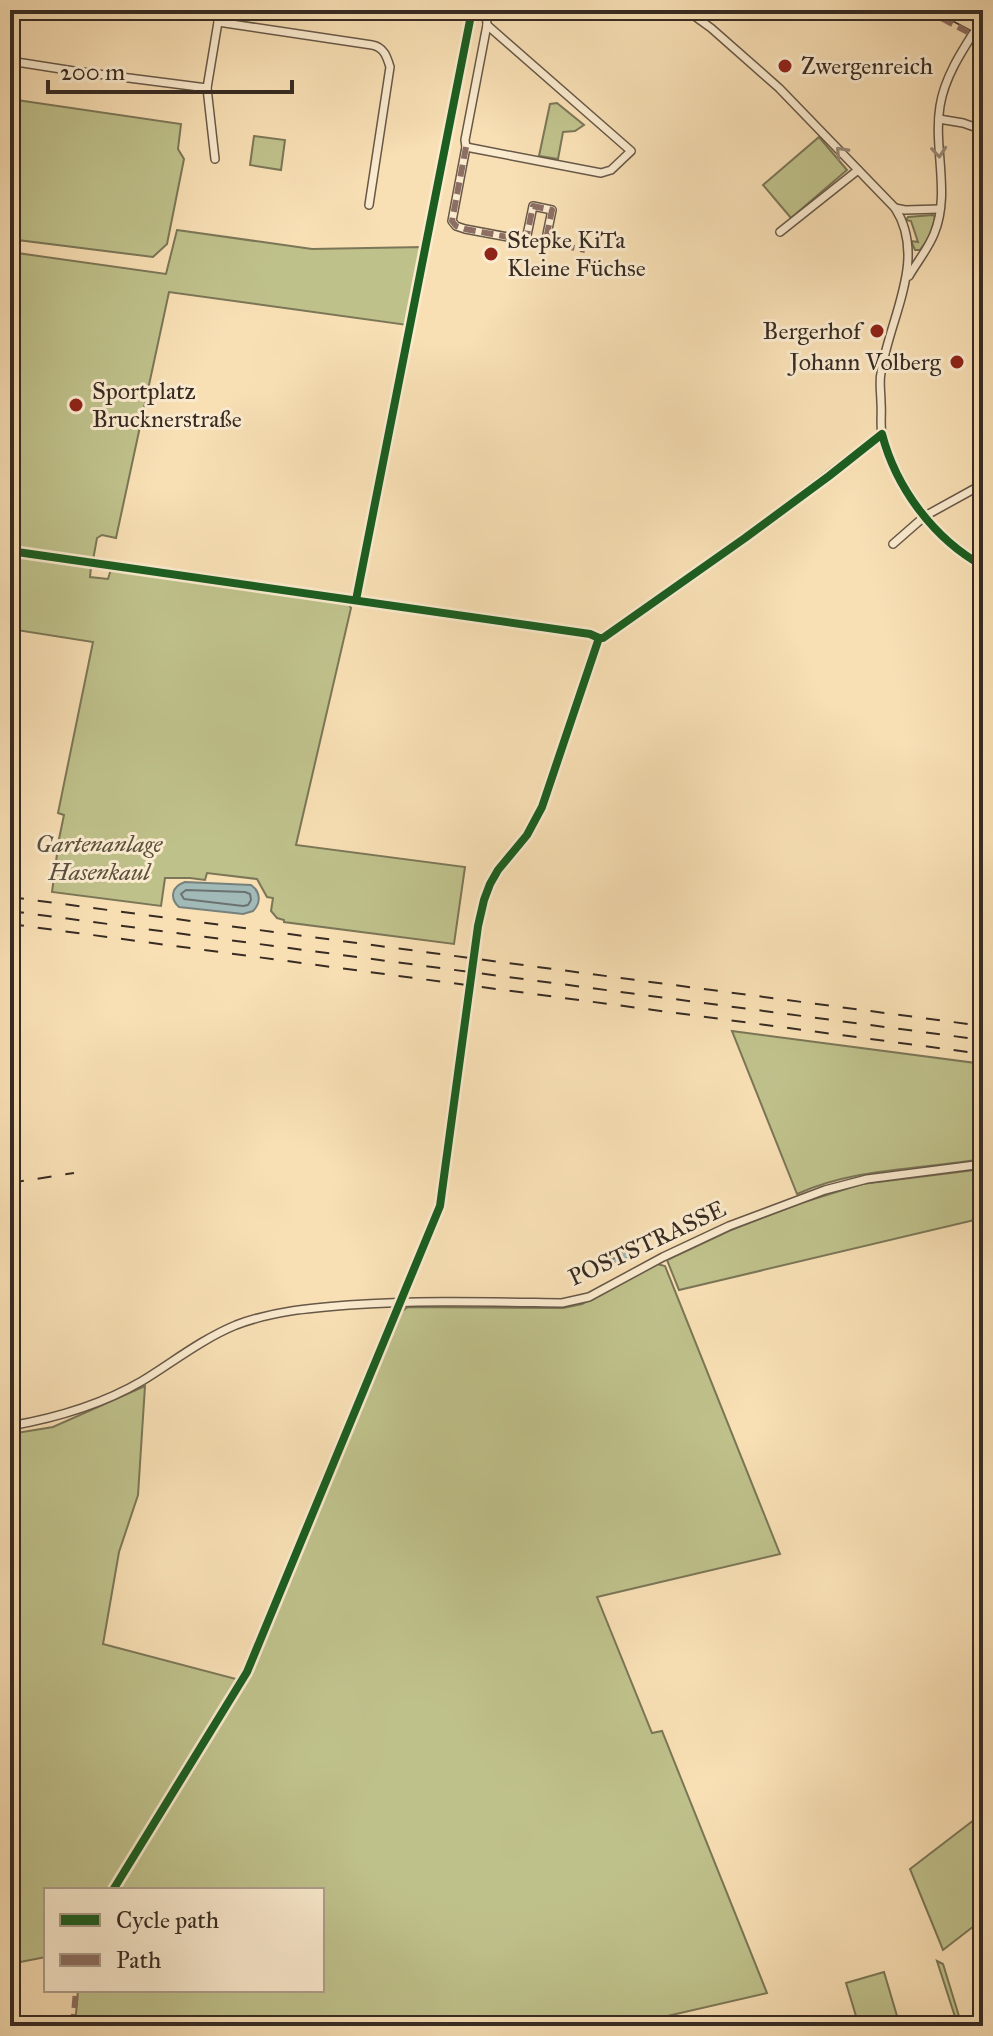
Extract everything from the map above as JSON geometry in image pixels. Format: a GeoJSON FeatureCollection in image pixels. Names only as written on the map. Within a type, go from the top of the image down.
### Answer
{"type":"FeatureCollection","features":[{"type":"Feature","properties":{"kind":"main road"},"geometry":{"type":"LineString","coordinates":[[945,10],[981,25]]}},
{"type":"Feature","properties":{"kind":"street"},"geometry":{"type":"LineString","coordinates":[[215,159],[207,88],[220,10]]}},
{"type":"Feature","properties":{"kind":"street"},"geometry":{"type":"LineString","coordinates":[[486,10],[487,25],[452,221],[456,226],[545,244],[552,210],[533,206],[526,240]]}},
{"type":"Feature","properties":{"kind":"street"},"geometry":{"type":"LineString","coordinates":[[686,10],[779,88],[895,208],[902,222],[909,261],[880,378],[885,447],[910,497],[940,535],[983,566]]}},
{"type":"Feature","properties":{"kind":"street"},"geometry":{"type":"LineString","coordinates":[[218,22],[377,46],[385,53],[390,67],[369,205]]}},
{"type":"Feature","properties":{"kind":"street"},"geometry":{"type":"LineString","coordinates":[[466,147],[601,173],[611,170],[631,151],[487,25]]}},
{"type":"Feature","properties":{"kind":"street"},"geometry":{"type":"LineString","coordinates":[[906,281],[934,235],[940,209],[940,104],[950,76],[981,25]]}},
{"type":"Feature","properties":{"kind":"street"},"geometry":{"type":"LineString","coordinates":[[10,61],[207,88]]}},
{"type":"Feature","properties":{"kind":"street"},"geometry":{"type":"LineString","coordinates":[[939,119],[983,130]]}},
{"type":"Feature","properties":{"kind":"street"},"geometry":{"type":"LineString","coordinates":[[780,232],[858,170]]}},
{"type":"Feature","properties":{"kind":"street"},"geometry":{"type":"LineString","coordinates":[[895,208],[940,209]]}},
{"type":"Feature","properties":{"kind":"street"},"geometry":{"type":"LineString","coordinates":[[791,503],[882,434]]}},
{"type":"Feature","properties":{"kind":"street"},"geometry":{"type":"LineString","coordinates":[[893,544],[925,516],[983,484]]}},
{"type":"Feature","properties":{"kind":"street","name":"POSTSTRASSE"},"geometry":{"type":"LineString","coordinates":[[10,1426],[50,1419],[96,1404],[138,1383],[211,1338],[257,1318],[289,1310],[402,1301],[562,1303],[579,1300],[729,1226],[825,1190],[867,1179],[983,1164]]}},
{"type":"Feature","properties":{"kind":"green space"},"geometry":{"type":"Polygon","coordinates":[[[10,99],[181,124],[178,149],[184,159],[167,244],[153,257],[10,239],[10,99]]]}},
{"type":"Feature","properties":{"kind":"green space"},"geometry":{"type":"Polygon","coordinates":[[[557,103],[584,125],[575,131],[563,132],[558,159],[539,156],[550,104],[557,103]]]}},
{"type":"Feature","properties":{"kind":"green space"},"geometry":{"type":"Polygon","coordinates":[[[254,136],[285,140],[281,170],[250,165],[254,136]]]}},
{"type":"Feature","properties":{"kind":"green space"},"geometry":{"type":"Polygon","coordinates":[[[819,137],[847,170],[791,218],[763,185],[819,137]]]}},
{"type":"Feature","properties":{"kind":"green space"},"geometry":{"type":"Polygon","coordinates":[[[933,215],[928,239],[920,250],[915,250],[911,241],[918,242],[911,221],[906,220],[908,217],[933,215]]]}},
{"type":"Feature","properties":{"kind":"green space","name":"Sportplatz Brucknerstraße"},"geometry":{"type":"Polygon","coordinates":[[[177,230],[312,249],[423,247],[407,325],[169,292],[116,538],[102,535],[97,538],[93,560],[10,548],[10,252],[166,274],[177,230]]]}},
{"type":"Feature","properties":{"kind":"green space","name":"Gartenanlage Hasenkaul"},"geometry":{"type":"Polygon","coordinates":[[[10,555],[91,567],[90,577],[108,579],[111,569],[348,603],[351,608],[296,845],[465,867],[454,944],[284,922],[271,911],[273,898],[267,897],[257,879],[207,873],[205,880],[165,878],[161,906],[52,892],[64,815],[58,813],[93,642],[10,629],[10,555]]]}},
{"type":"Feature","properties":{"kind":"green space"},"geometry":{"type":"Polygon","coordinates":[[[732,1031],[983,1064],[983,1159],[865,1174],[819,1185],[797,1194],[732,1031]]]}},
{"type":"Feature","properties":{"kind":"green space"},"geometry":{"type":"Polygon","coordinates":[[[983,1169],[983,1218],[679,1290],[667,1260],[731,1230],[862,1184],[983,1169]]]}},
{"type":"Feature","properties":{"kind":"green space"},"geometry":{"type":"Polygon","coordinates":[[[657,1264],[665,1266],[780,1554],[597,1597],[652,1733],[662,1731],[767,1993],[624,2026],[75,2026],[78,1992],[324,1992],[324,1888],[117,1888],[248,1678],[402,1311],[408,1307],[563,1308],[582,1304],[657,1264]]]}},
{"type":"Feature","properties":{"kind":"green space"},"geometry":{"type":"Polygon","coordinates":[[[145,1386],[138,1495],[119,1552],[103,1644],[240,1680],[112,1888],[44,1888],[44,1957],[10,1964],[10,1434],[53,1427],[145,1386]]]}},
{"type":"Feature","properties":{"kind":"green space"},"geometry":{"type":"Polygon","coordinates":[[[983,1813],[983,1919],[943,1950],[910,1869],[983,1813]]]}},
{"type":"Feature","properties":{"kind":"green space"},"geometry":{"type":"Polygon","coordinates":[[[937,1961],[943,1964],[962,2026],[958,2026],[937,1961]]]}},
{"type":"Feature","properties":{"kind":"green space"},"geometry":{"type":"Polygon","coordinates":[[[884,1972],[900,2026],[859,2026],[846,1983],[884,1972]]]}},
{"type":"Feature","properties":{"kind":"water"},"geometry":{"type":"Polygon","coordinates":[[[185,882],[251,885],[257,891],[259,901],[253,911],[243,914],[179,907],[173,893],[177,886],[185,882]]]}},
{"type":"Feature","properties":{"kind":"water"},"geometry":{"type":"Polygon","coordinates":[[[636,1245],[638,1251],[627,1258],[605,1266],[602,1263],[603,1260],[616,1258],[636,1245]]]}},
{"type":"Feature","properties":{"kind":"railway"},"geometry":{"type":"LineString","coordinates":[[10,897],[983,1026]]}},
{"type":"Feature","properties":{"kind":"railway"},"geometry":{"type":"LineString","coordinates":[[10,911],[983,1040]]}},
{"type":"Feature","properties":{"kind":"railway"},"geometry":{"type":"LineString","coordinates":[[10,924],[983,1054]]}},
{"type":"Feature","properties":{"kind":"railway"},"geometry":{"type":"LineString","coordinates":[[10,1183],[74,1173]]}},
{"type":"Feature","properties":{"kind":"marked path"},"geometry":{"type":"LineString","coordinates":[[926,10],[983,40]]}},
{"type":"Feature","properties":{"kind":"marked path"},"geometry":{"type":"LineString","coordinates":[[466,147],[452,221],[465,229],[545,244],[552,210],[533,206],[526,240]]}},
{"type":"Feature","properties":{"kind":"marked path"},"geometry":{"type":"LineString","coordinates":[[545,242],[585,250]]}},
{"type":"Feature","properties":{"kind":"marked path"},"geometry":{"type":"LineString","coordinates":[[73,2026],[76,1992]]}},
{"type":"Feature","properties":{"kind":"cycle path"},"geometry":{"type":"LineString","coordinates":[[356,600],[472,10]]}},
{"type":"Feature","properties":{"kind":"cycle path"},"geometry":{"type":"LineString","coordinates":[[114,1888],[247,1672],[440,1206],[484,900],[498,870],[527,835],[542,807],[599,638],[745,538],[882,434],[897,474],[919,510],[949,542],[983,566]]}},
{"type":"Feature","properties":{"kind":"cycle path"},"geometry":{"type":"LineString","coordinates":[[10,551],[590,634],[599,638]]}},
{"type":"Feature","properties":{"kind":"place","name":"Zwergenreich"},"geometry":{"type":"Point","coordinates":[785,66]}},
{"type":"Feature","properties":{"kind":"place","name":"Stepke KiTa Kleine Füchse"},"geometry":{"type":"Point","coordinates":[491,254]}},
{"type":"Feature","properties":{"kind":"place","name":"Bergerhof"},"geometry":{"type":"Point","coordinates":[877,331]}},
{"type":"Feature","properties":{"kind":"place","name":"Johann Volberg"},"geometry":{"type":"Point","coordinates":[957,362]}},
{"type":"Feature","properties":{"kind":"place","name":"Sportplatz Brucknerstraße"},"geometry":{"type":"Point","coordinates":[76,405]}}]}
